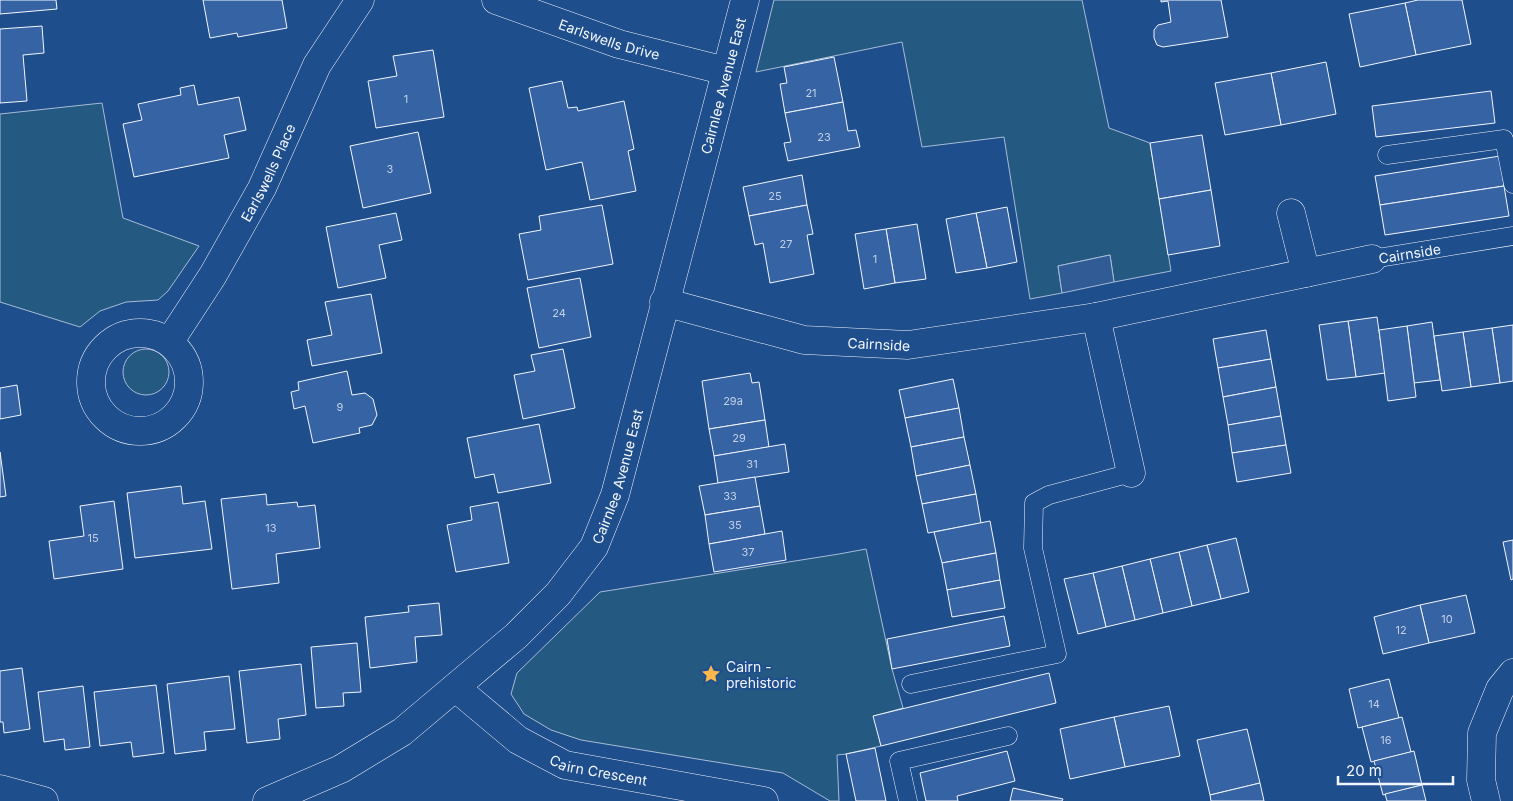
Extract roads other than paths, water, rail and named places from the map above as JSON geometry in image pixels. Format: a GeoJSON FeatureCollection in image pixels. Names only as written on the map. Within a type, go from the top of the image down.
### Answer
{"type":"FeatureCollection","features":[{"type":"Feature","properties":{"kind":"street","name":"Earlswells Place"},"geometry":{"type":"LineString","coordinates":[[170,342],[213,275],[258,196],[317,65],[360,0]]}},
{"type":"Feature","properties":{"kind":"street","name":"Earlswells Drive"},"geometry":{"type":"LineString","coordinates":[[496,0],[619,44],[726,71]]}},
{"type":"Feature","properties":{"kind":"street","name":"Cairnlee Avenue East"},"geometry":{"type":"LineString","coordinates":[[267,801],[341,769],[402,732],[516,636],[558,594],[594,547],[615,495],[664,302],[745,0]]}},
{"type":"Feature","properties":{"kind":"street"},"geometry":{"type":"LineString","coordinates":[[1291,213],[1306,273]]}},
{"type":"Feature","properties":{"kind":"street","name":"Cairnside"},"geometry":{"type":"LineString","coordinates":[[664,302],[804,340],[908,346],[1096,317],[1372,259]]}},
{"type":"Feature","properties":{"kind":"street"},"geometry":{"type":"LineString","coordinates":[[1096,317],[1131,473]]}},
{"type":"Feature","properties":{"kind":"street"},"geometry":{"type":"LineString","coordinates":[[1486,801],[1481,780],[1482,733],[1500,688],[1513,673]]}},
{"type":"Feature","properties":{"kind":"street","name":"Cairn Crescent"},"geometry":{"type":"LineString","coordinates":[[456,688],[518,740],[565,765],[764,801]]}},
{"type":"Feature","properties":{"kind":"street"},"geometry":{"type":"LineString","coordinates":[[0,789],[44,801]]}},
{"type":"Feature","properties":{"kind":"lane"},"geometry":{"type":"LineString","coordinates":[[1387,155],[1504,139],[1513,184]]}},
{"type":"Feature","properties":{"kind":"lane","name":"Cairnside"},"geometry":{"type":"LineString","coordinates":[[1372,259],[1513,236]]}},
{"type":"Feature","properties":{"kind":"lane"},"geometry":{"type":"LineString","coordinates":[[912,684],[1056,654],[1033,548],[1034,503],[1049,495],[1131,473]]}},
{"type":"Feature","properties":{"kind":"lane"},"geometry":{"type":"LineString","coordinates":[[908,801],[899,761],[1008,736]]}},
{"type":"Feature","properties":{"kind":"place","name":"Cairn - prehistoric"},"geometry":{"type":"Point","coordinates":[711,674]}}]}
